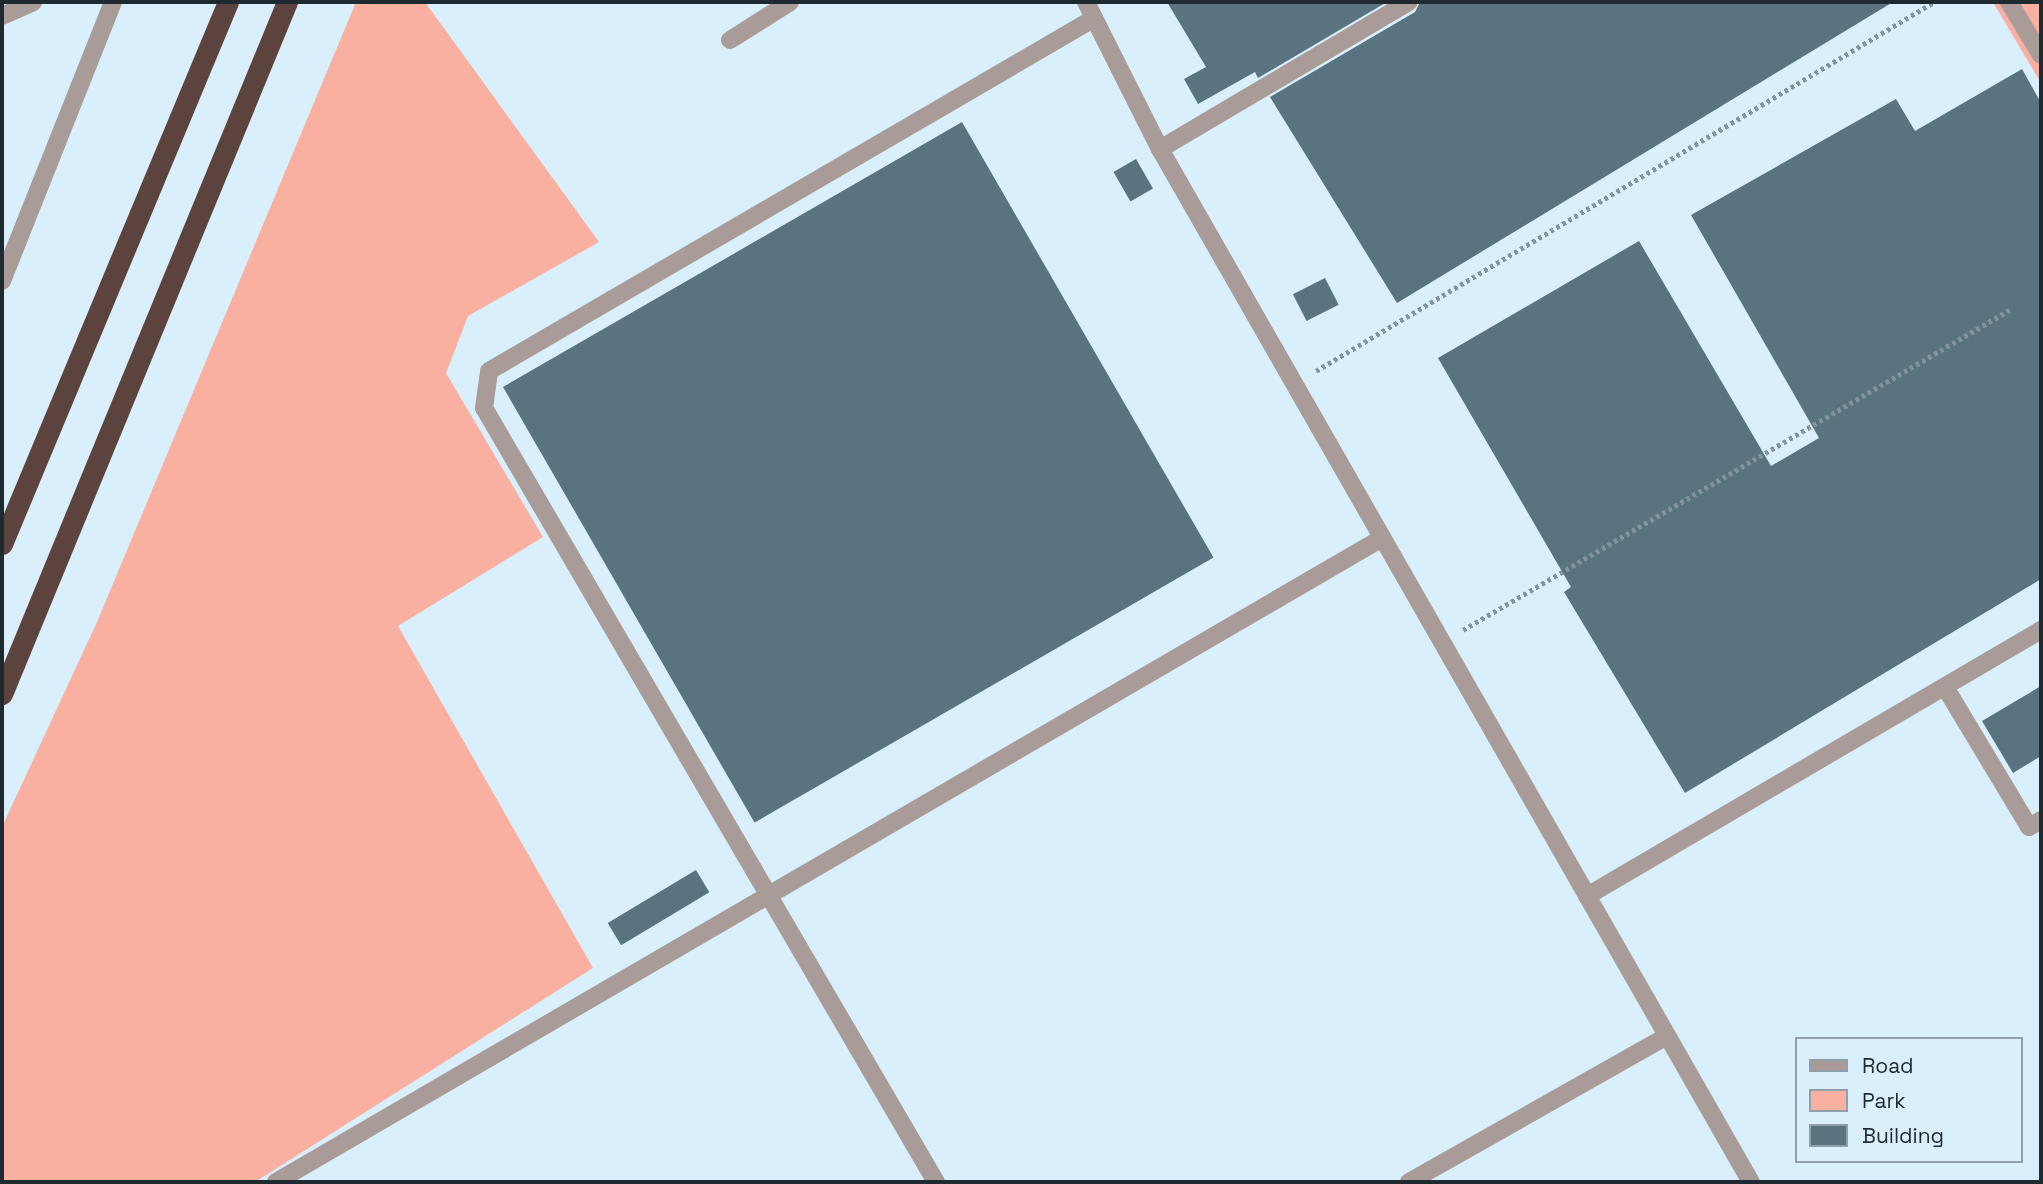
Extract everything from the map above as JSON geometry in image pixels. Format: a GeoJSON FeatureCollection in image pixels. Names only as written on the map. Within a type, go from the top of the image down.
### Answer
{"type":"FeatureCollection","features":[{"type":"Feature","properties":{"kind":"highway"},"geometry":{"type":"LineString","coordinates":[[2,544],[228,2]]}},
{"type":"Feature","properties":{"kind":"highway"},"geometry":{"type":"LineString","coordinates":[[2,694],[287,2]]}},
{"type":"Feature","properties":{"kind":"street"},"geometry":{"type":"LineString","coordinates":[[2,16],[33,2]]}},
{"type":"Feature","properties":{"kind":"street"},"geometry":{"type":"LineString","coordinates":[[2,281],[113,2]]}},
{"type":"Feature","properties":{"kind":"street"},"geometry":{"type":"LineString","coordinates":[[730,40],[790,2]]}},
{"type":"Feature","properties":{"kind":"street"},"geometry":{"type":"LineString","coordinates":[[1086,2],[1160,149],[1751,1182]]}},
{"type":"Feature","properties":{"kind":"street"},"geometry":{"type":"LineString","coordinates":[[1160,149],[1409,2]]}},
{"type":"Feature","properties":{"kind":"street"},"geometry":{"type":"LineString","coordinates":[[2009,2],[2041,55]]}},
{"type":"Feature","properties":{"kind":"street"},"geometry":{"type":"LineString","coordinates":[[936,1182],[484,408],[489,371],[1093,19]]}},
{"type":"Feature","properties":{"kind":"street"},"geometry":{"type":"LineString","coordinates":[[276,1182],[1382,538]]}},
{"type":"Feature","properties":{"kind":"street"},"geometry":{"type":"LineString","coordinates":[[1587,896],[2041,630]]}},
{"type":"Feature","properties":{"kind":"street"},"geometry":{"type":"LineString","coordinates":[[1945,687],[2029,827],[2041,820]]}},
{"type":"Feature","properties":{"kind":"street"},"geometry":{"type":"LineString","coordinates":[[1409,1182],[1667,1036]]}},
{"type":"Feature","properties":{"kind":"path"},"geometry":{"type":"LineString","coordinates":[[1294,384],[1934,2]]}},
{"type":"Feature","properties":{"kind":"path"},"geometry":{"type":"LineString","coordinates":[[1442,642],[2011,309]]}},
{"type":"Feature","properties":{"kind":"green space"},"geometry":{"type":"Polygon","coordinates":[[[356,2],[425,2],[599,242],[468,316],[446,373],[543,537],[398,626],[593,968],[255,1182],[2,1182],[2,827],[97,622],[356,2]]]}},
{"type":"Feature","properties":{"kind":"green space"},"geometry":{"type":"Polygon","coordinates":[[[1993,2],[2041,2],[2041,83],[1993,2]]]}},
{"type":"Feature","properties":{"kind":"building"},"geometry":{"type":"Polygon","coordinates":[[[1167,2],[1387,2],[1258,78],[1255,72],[1198,104],[1184,79],[1206,67],[1167,2]]]}},
{"type":"Feature","properties":{"kind":"building"},"geometry":{"type":"Polygon","coordinates":[[[1420,2],[1893,2],[1397,303],[1270,97],[1415,12],[1420,2]]]}},
{"type":"Feature","properties":{"kind":"building"},"geometry":{"type":"Polygon","coordinates":[[[2022,69],[2041,103],[2041,579],[1685,793],[1564,592],[1571,587],[1438,358],[1639,241],[1771,466],[1819,438],[1691,215],[1896,99],[1915,131],[2022,69]]]}},
{"type":"Feature","properties":{"kind":"building"},"geometry":{"type":"Polygon","coordinates":[[[962,122],[1214,558],[755,823],[503,387],[962,122]]]}},
{"type":"Feature","properties":{"kind":"building"},"geometry":{"type":"Polygon","coordinates":[[[1136,159],[1153,188],[1130,201],[1113,172],[1136,159]]]}},
{"type":"Feature","properties":{"kind":"building"},"geometry":{"type":"Polygon","coordinates":[[[1325,278],[1339,305],[1307,321],[1293,294],[1325,278]]]}},
{"type":"Feature","properties":{"kind":"building"},"geometry":{"type":"Polygon","coordinates":[[[2041,686],[2041,756],[2013,773],[1982,721],[2041,686]]]}},
{"type":"Feature","properties":{"kind":"building"},"geometry":{"type":"Polygon","coordinates":[[[696,870],[709,892],[621,945],[608,923],[696,870]]]}}]}
